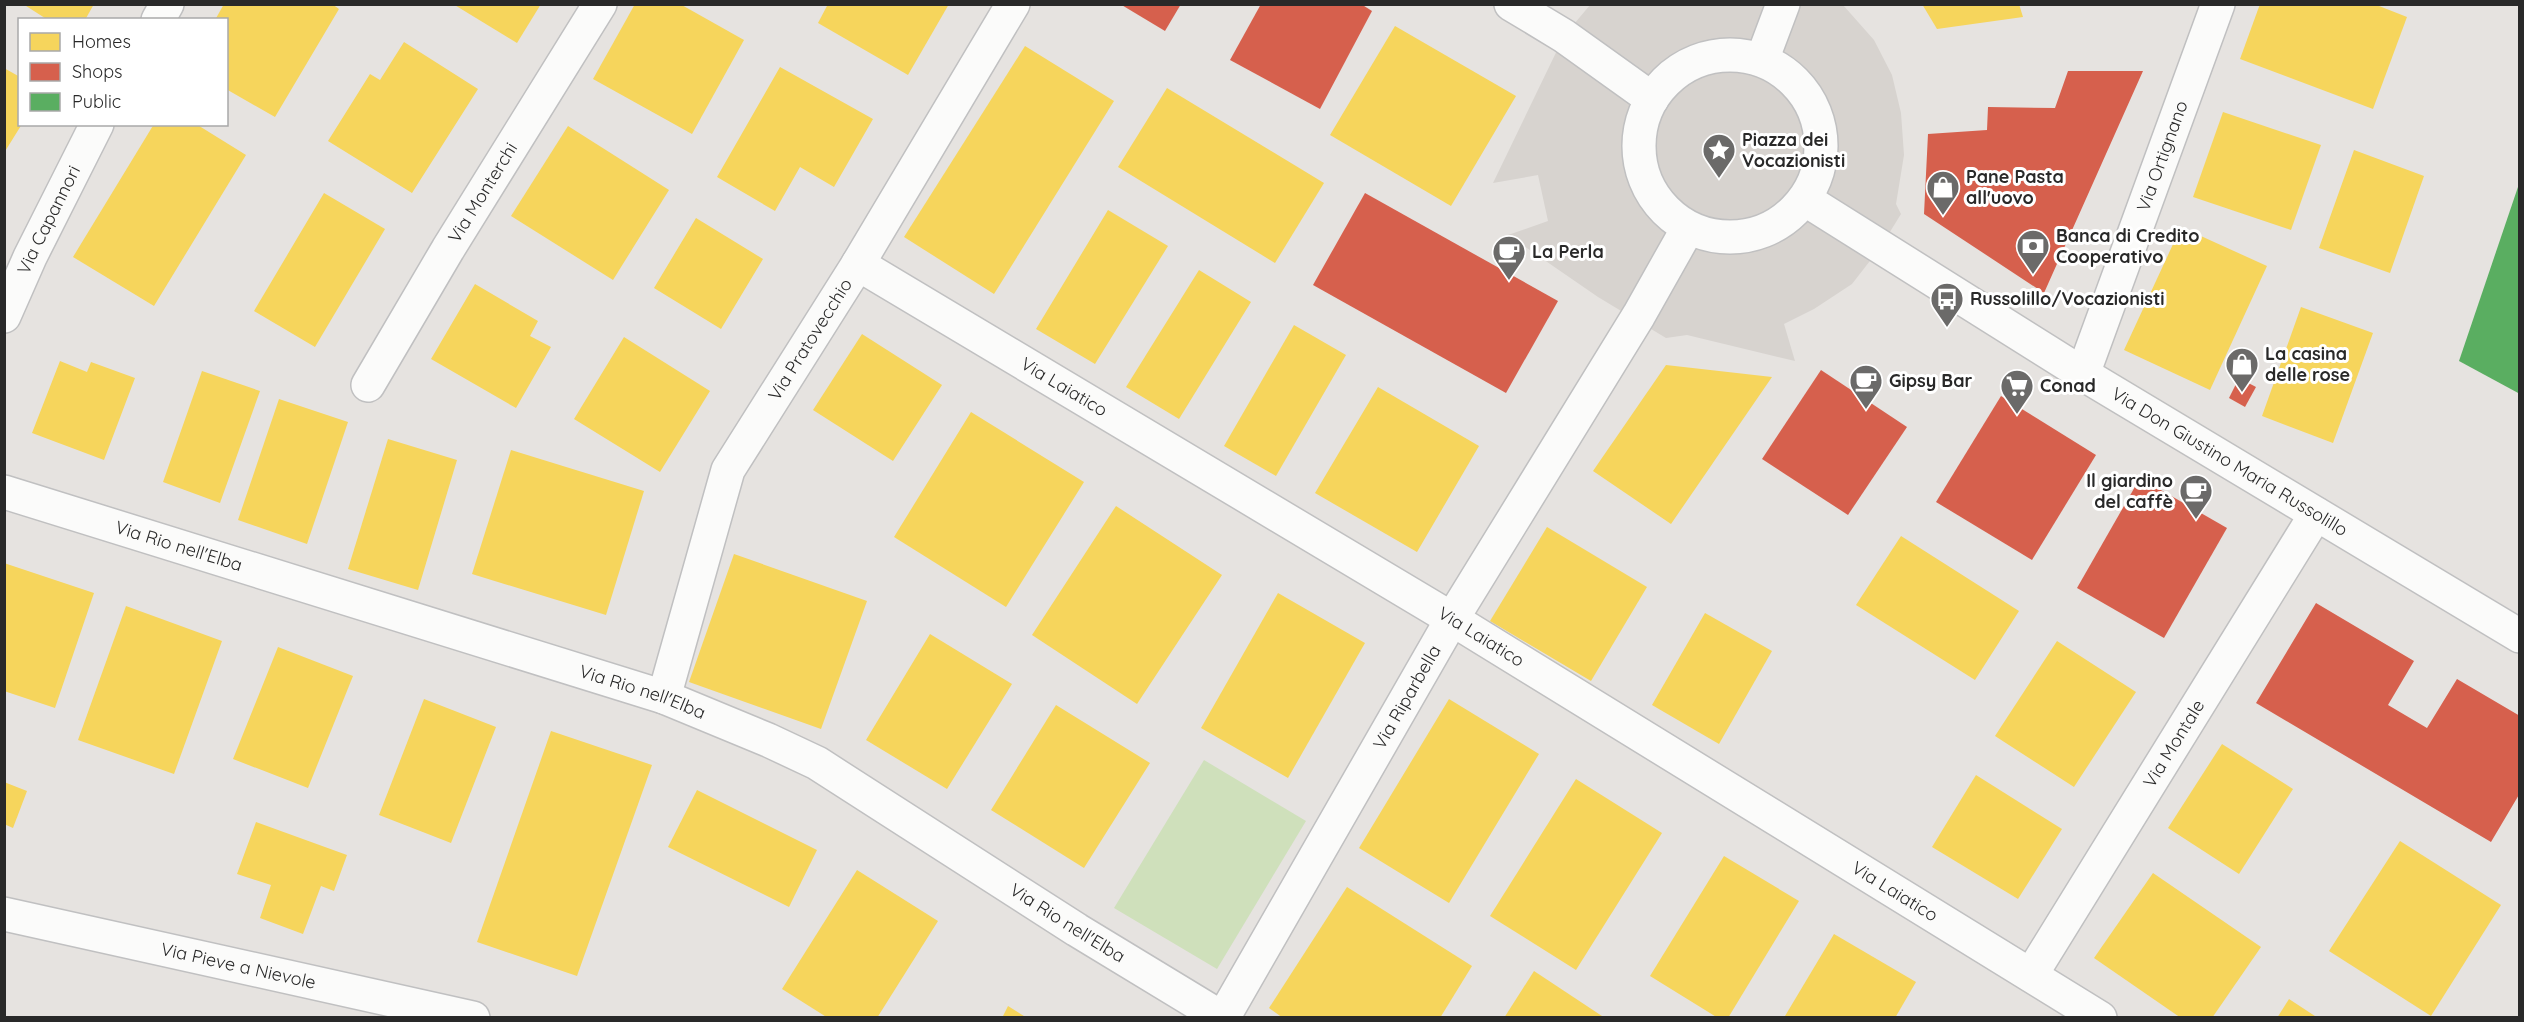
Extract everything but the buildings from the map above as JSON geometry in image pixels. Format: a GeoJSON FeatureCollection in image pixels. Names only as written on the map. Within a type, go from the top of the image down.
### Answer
{"type":"FeatureCollection","features":[{"type":"Feature","properties":{"kind":"street"},"geometry":{"type":"LineString","coordinates":[[159,18],[166,4]]}},
{"type":"Feature","properties":{"kind":"street","name":"Via Monterchi"},"geometry":{"type":"LineString","coordinates":[[368,385],[448,249],[600,4]]}},
{"type":"Feature","properties":{"kind":"street","name":"Via Pratovecchio"},"geometry":{"type":"LineString","coordinates":[[664,697],[728,470],[858,264],[1013,4]]}},
{"type":"Feature","properties":{"kind":"street"},"geometry":{"type":"LineString","coordinates":[[1511,4],[1564,36],[1652,99]]}},
{"type":"Feature","properties":{"kind":"street"},"geometry":{"type":"LineString","coordinates":[[1762,60],[1783,4]]}},
{"type":"Feature","properties":{"kind":"street","name":"Via Ortignano"},"geometry":{"type":"LineString","coordinates":[[2083,374],[2218,4]]}},
{"type":"Feature","properties":{"kind":"street"},"geometry":{"type":"LineString","coordinates":[[1736,54],[1762,60],[1789,75],[1810,99],[1821,128],[1822,160],[1806,200],[1795,212],[1772,228],[1745,237],[1716,237],[1688,228],[1665,212],[1648,187],[1639,159],[1640,130],[1652,99],[1665,81],[1687,65],[1710,56],[1736,54]]}},
{"type":"Feature","properties":{"kind":"street","name":"Via Capannori"},"geometry":{"type":"LineString","coordinates":[[4,316],[30,257],[96,126]]}},
{"type":"Feature","properties":{"kind":"street","name":"Via Don Giustino Maria Russolillo"},"geometry":{"type":"LineString","coordinates":[[1806,200],[2083,374],[2520,636]]}},
{"type":"Feature","properties":{"kind":"street","name":"Via Riparbella"},"geometry":{"type":"LineString","coordinates":[[1222,1017],[1452,619],[1636,320],[1688,228]]}},
{"type":"Feature","properties":{"kind":"street","name":"Via Laiatico"},"geometry":{"type":"LineString","coordinates":[[858,264],[1452,619],[2100,1017]]}},
{"type":"Feature","properties":{"kind":"street","name":"Via Rio nell'Elba"},"geometry":{"type":"LineString","coordinates":[[4,492],[664,697],[768,740],[817,763],[1077,930],[1222,1017]]}},
{"type":"Feature","properties":{"kind":"street","name":"Via Montale"},"geometry":{"type":"LineString","coordinates":[[2031,975],[2316,514]]}},
{"type":"Feature","properties":{"kind":"street","name":"Via Pieve a Nievole"},"geometry":{"type":"LineString","coordinates":[[4,915],[473,1017]]}},
{"type":"Feature","properties":{"kind":"green space"},"geometry":{"type":"Polygon","coordinates":[[[1204,760],[1306,821],[1217,969],[1114,908],[1204,760]]]}},
{"type":"Feature","properties":{"kind":"shaded area","name":"Piazza dei Vocazionisti"},"geometry":{"type":"Polygon","coordinates":[[[1590,5],[1843,5],[1874,40],[1892,75],[1901,113],[1904,155],[1896,204],[1901,214],[1880,248],[1852,284],[1814,309],[1784,324],[1795,361],[1687,335],[1666,338],[1598,297],[1508,235],[1548,221],[1538,175],[1493,183],[1564,36],[1590,5]]]}},
{"type":"Feature","properties":{"kind":"place","name":"Piazza dei Vocazionisti"},"geometry":{"type":"Point","coordinates":[1719,179]}},
{"type":"Feature","properties":{"kind":"place","name":"Pane Pasta all'uovo"},"geometry":{"type":"Point","coordinates":[1943,216]}},
{"type":"Feature","properties":{"kind":"place","name":"Banca di Credito Cooperativo"},"geometry":{"type":"Point","coordinates":[2033,275]}},
{"type":"Feature","properties":{"kind":"place","name":"La Perla"},"geometry":{"type":"Point","coordinates":[1509,281]}},
{"type":"Feature","properties":{"kind":"place","name":"Russolillo/Vocazionisti"},"geometry":{"type":"Point","coordinates":[1947,328]}},
{"type":"Feature","properties":{"kind":"place","name":"La casina delle rose"},"geometry":{"type":"Point","coordinates":[2242,393]}},
{"type":"Feature","properties":{"kind":"place","name":"Gipsy Bar"},"geometry":{"type":"Point","coordinates":[1866,410]}},
{"type":"Feature","properties":{"kind":"place","name":"Conad"},"geometry":{"type":"Point","coordinates":[2017,415]}},
{"type":"Feature","properties":{"kind":"place","name":"Il giardino del caffè"},"geometry":{"type":"Point","coordinates":[2196,520]}}]}
